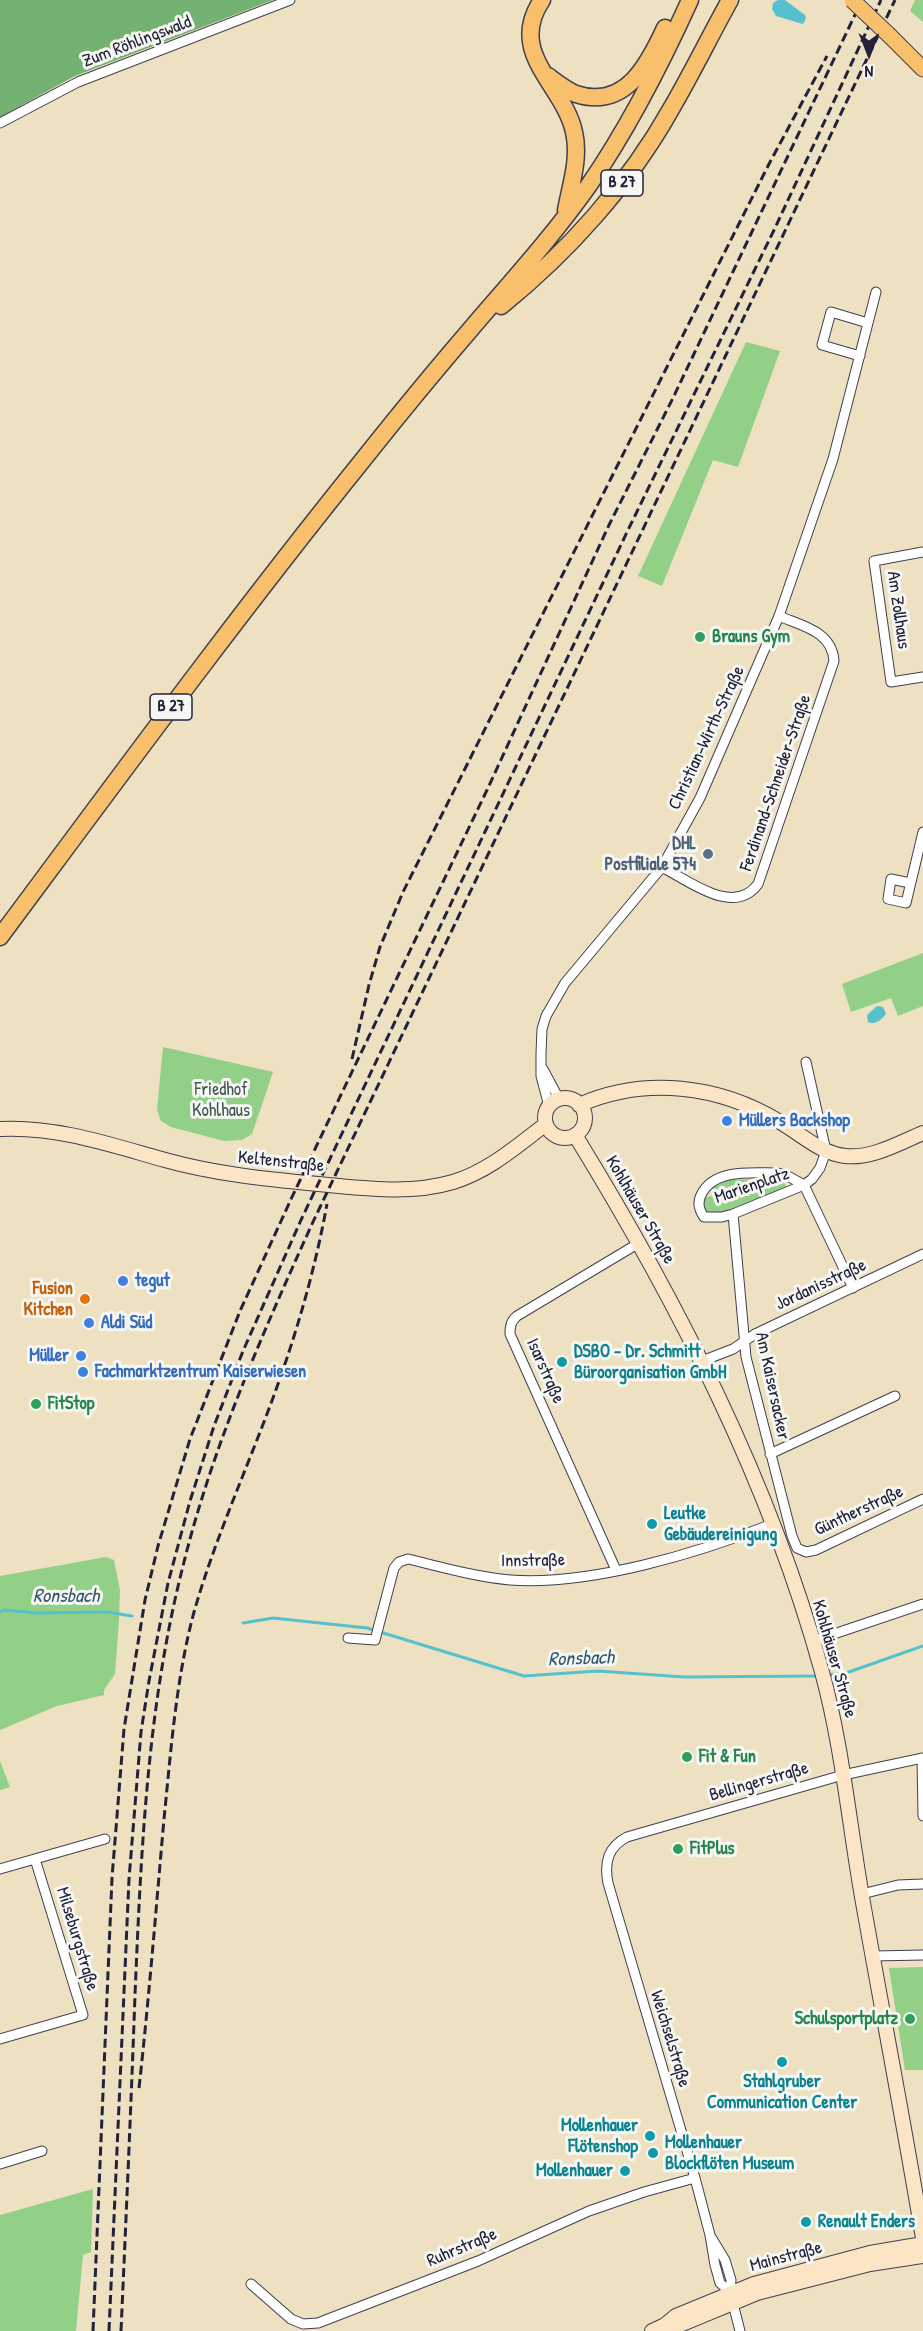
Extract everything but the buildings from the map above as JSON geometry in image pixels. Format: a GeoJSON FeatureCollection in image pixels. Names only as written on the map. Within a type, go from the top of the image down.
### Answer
{"type":"FeatureCollection","features":[{"type":"Feature","properties":{"kind":"highway","name":"B 27"},"geometry":{"type":"LineString","coordinates":[[542,0],[532,21],[531,47],[542,72],[570,119],[576,145],[574,173],[565,217]]}},
{"type":"Feature","properties":{"kind":"highway","name":"B 27"},"geometry":{"type":"LineString","coordinates":[[542,72],[574,93],[597,97],[619,91],[637,78],[670,18],[688,0]]}},
{"type":"Feature","properties":{"kind":"highway","name":"B 27"},"geometry":{"type":"LineString","coordinates":[[0,937],[270,578],[372,448],[565,217],[630,121],[653,78],[688,0]]}},
{"type":"Feature","properties":{"kind":"highway","name":"B 27"},"geometry":{"type":"LineString","coordinates":[[470,330],[521,290],[608,201],[640,159],[671,110],[730,0]]}},
{"type":"Feature","properties":{"kind":"main road"},"geometry":{"type":"LineString","coordinates":[[852,0],[923,69]]}},
{"type":"Feature","properties":{"kind":"main road"},"geometry":{"type":"LineString","coordinates":[[579,1105],[612,1092],[636,1088],[674,1088],[695,1091],[732,1099],[754,1108],[826,1151],[845,1156],[869,1154],[923,1133]]}},
{"type":"Feature","properties":{"kind":"main road"},"geometry":{"type":"LineString","coordinates":[[570,1099],[579,1105],[584,1118],[582,1128],[575,1135],[566,1138],[558,1137],[550,1132],[546,1124],[546,1113],[554,1103],[570,1099]]}},
{"type":"Feature","properties":{"kind":"main road","name":"Keltenstraße"},"geometry":{"type":"LineString","coordinates":[[0,1129],[51,1131],[186,1166],[238,1176],[396,1190],[426,1188],[472,1174],[496,1162],[546,1124]]}},
{"type":"Feature","properties":{"kind":"main road","name":"Kohlhäuser Straße"},"geometry":{"type":"LineString","coordinates":[[575,1135],[639,1243],[702,1361],[772,1524],[813,1641],[823,1676],[843,1775],[923,2238]]}},
{"type":"Feature","properties":{"kind":"main road","name":"Mainstraße"},"geometry":{"type":"LineString","coordinates":[[659,2328],[676,2316],[870,2253],[923,2244]]}},
{"type":"Feature","properties":{"kind":"main road","name":"Mainstraße"},"geometry":{"type":"LineString","coordinates":[[731,2298],[870,2264],[923,2256]]}},
{"type":"Feature","properties":{"kind":"street","name":"Zum Röhlingswald"},"geometry":{"type":"LineString","coordinates":[[0,123],[78,82],[290,0]]}},
{"type":"Feature","properties":{"kind":"street","name":"Christian-Wirth-Straße"},"geometry":{"type":"LineString","coordinates":[[554,1103],[542,1067],[542,1029],[557,995],[662,867],[700,798],[778,616],[833,459],[876,292]]}},
{"type":"Feature","properties":{"kind":"street"},"geometry":{"type":"LineString","coordinates":[[860,356],[822,345],[831,312],[868,323]]}},
{"type":"Feature","properties":{"kind":"street","name":"Am Zollhaus"},"geometry":{"type":"LineString","coordinates":[[923,552],[874,561],[891,682],[923,677]]}},
{"type":"Feature","properties":{"kind":"street","name":"Ferdinand-Schneider-Straße"},"geometry":{"type":"LineString","coordinates":[[662,867],[726,898],[743,898],[752,894],[758,884],[833,667],[831,647],[824,637],[814,630],[778,616]]}},
{"type":"Feature","properties":{"kind":"street"},"geometry":{"type":"LineString","coordinates":[[910,883],[921,851],[923,832]]}},
{"type":"Feature","properties":{"kind":"street"},"geometry":{"type":"LineString","coordinates":[[806,1062],[826,1151]]}},
{"type":"Feature","properties":{"kind":"street","name":"Marienplatz"},"geometry":{"type":"LineString","coordinates":[[804,1185],[778,1173],[723,1176],[711,1182],[704,1190],[699,1201],[700,1210],[704,1217],[708,1218],[733,1214],[804,1185],[812,1179],[820,1167],[826,1151]]}},
{"type":"Feature","properties":{"kind":"street"},"geometry":{"type":"LineString","coordinates":[[804,1185],[853,1288]]}},
{"type":"Feature","properties":{"kind":"street","name":"Am Kaisersacker"},"geometry":{"type":"LineString","coordinates":[[733,1214],[746,1357],[792,1536],[797,1548],[808,1552]]}},
{"type":"Feature","properties":{"kind":"street","name":"Isarstraße"},"geometry":{"type":"LineString","coordinates":[[616,1570],[510,1334],[510,1329],[513,1319],[517,1316],[639,1243]]}},
{"type":"Feature","properties":{"kind":"street","name":"Jordanisstraße"},"geometry":{"type":"LineString","coordinates":[[702,1361],[733,1349],[923,1254]]}},
{"type":"Feature","properties":{"kind":"street"},"geometry":{"type":"LineString","coordinates":[[770,1454],[895,1396]]}},
{"type":"Feature","properties":{"kind":"street","name":"Güntherstraße"},"geometry":{"type":"LineString","coordinates":[[808,1552],[923,1499]]}},
{"type":"Feature","properties":{"kind":"street","name":"Innstraße"},"geometry":{"type":"LineString","coordinates":[[348,1638],[375,1640],[394,1569],[404,1560],[490,1578],[554,1579],[616,1570],[662,1560],[772,1524]]}},
{"type":"Feature","properties":{"kind":"street"},"geometry":{"type":"LineString","coordinates":[[813,1641],[923,1604]]}},
{"type":"Feature","properties":{"kind":"street"},"geometry":{"type":"LineString","coordinates":[[923,1758],[923,1816]]}},
{"type":"Feature","properties":{"kind":"street","name":"Bellingerstraße"},"geometry":{"type":"LineString","coordinates":[[610,1852],[616,1844],[627,1837],[843,1775],[923,1758]]}},
{"type":"Feature","properties":{"kind":"street"},"geometry":{"type":"LineString","coordinates":[[0,1869],[105,1839]]}},
{"type":"Feature","properties":{"kind":"street","name":"Weichselstraße"},"geometry":{"type":"LineString","coordinates":[[610,1852],[606,1867],[608,1883],[695,2178],[710,2235],[714,2265],[720,2283],[731,2298],[740,2331]]}},
{"type":"Feature","properties":{"kind":"street","name":"Milseburgstraße"},"geometry":{"type":"LineString","coordinates":[[0,2039],[83,2015],[35,1859]]}},
{"type":"Feature","properties":{"kind":"street"},"geometry":{"type":"LineString","coordinates":[[862,1894],[898,1885],[923,1884]]}},
{"type":"Feature","properties":{"kind":"street"},"geometry":{"type":"LineString","coordinates":[[873,1956],[923,1955]]}},
{"type":"Feature","properties":{"kind":"street"},"geometry":{"type":"LineString","coordinates":[[0,2163],[42,2151]]}},
{"type":"Feature","properties":{"kind":"street","name":"Ruhrstraße"},"geometry":{"type":"LineString","coordinates":[[250,2284],[291,2319],[303,2324],[318,2323],[478,2260],[589,2211],[695,2178]]}},
{"type":"Feature","properties":{"kind":"green space"},"geometry":{"type":"Polygon","coordinates":[[[0,0],[273,0],[75,76],[0,117],[0,0]]]}},
{"type":"Feature","properties":{"kind":"green space"},"geometry":{"type":"Polygon","coordinates":[[[915,0],[923,0],[923,22],[910,11],[915,0]]]}},
{"type":"Feature","properties":{"kind":"green space"},"geometry":{"type":"Polygon","coordinates":[[[746,342],[780,351],[738,467],[713,460],[662,586],[638,576],[746,342]]]}},
{"type":"Feature","properties":{"kind":"green space"},"geometry":{"type":"Polygon","coordinates":[[[923,953],[923,1006],[898,1016],[891,998],[851,1012],[842,984],[923,953]]]}},
{"type":"Feature","properties":{"kind":"green space","name":"Friedhof Kohlhaus"},"geometry":{"type":"Polygon","coordinates":[[[163,1047],[273,1072],[252,1134],[242,1140],[224,1141],[171,1127],[161,1121],[157,1110],[163,1047]]]}},
{"type":"Feature","properties":{"kind":"green space"},"geometry":{"type":"Polygon","coordinates":[[[781,1178],[787,1187],[718,1214],[707,1215],[702,1204],[704,1198],[714,1195],[712,1187],[725,1180],[781,1178]]]}},
{"type":"Feature","properties":{"kind":"green space"},"geometry":{"type":"Polygon","coordinates":[[[106,1557],[114,1560],[120,1590],[115,1674],[104,1690],[104,1695],[57,1706],[0,1730],[0,1576],[106,1557]]]}},
{"type":"Feature","properties":{"kind":"green space"},"geometry":{"type":"Polygon","coordinates":[[[0,1761],[10,1787],[0,1790],[0,1761]]]}},
{"type":"Feature","properties":{"kind":"green space","name":"Schulsportplatz"},"geometry":{"type":"Polygon","coordinates":[[[923,1967],[923,2070],[905,2070],[889,1968],[923,1967]]]}},
{"type":"Feature","properties":{"kind":"green space"},"geometry":{"type":"Polygon","coordinates":[[[93,2189],[91,2252],[83,2255],[76,2331],[0,2331],[0,2215],[93,2189]]]}},
{"type":"Feature","properties":{"kind":"water"},"geometry":{"type":"Polygon","coordinates":[[[785,0],[805,15],[803,24],[776,16],[772,9],[773,3],[785,0]]]}},
{"type":"Feature","properties":{"kind":"water"},"geometry":{"type":"Polygon","coordinates":[[[877,1006],[883,1007],[886,1014],[876,1022],[868,1022],[867,1015],[877,1006]]]}},
{"type":"Feature","properties":{"kind":"waterway","name":"Ronsbach"},"geometry":{"type":"LineString","coordinates":[[0,1612],[4,1610],[37,1613],[107,1612],[132,1616]]}},
{"type":"Feature","properties":{"kind":"waterway","name":"Ronsbach"},"geometry":{"type":"LineString","coordinates":[[243,1623],[273,1618],[367,1628],[524,1676],[598,1671],[684,1677],[818,1676]]}},
{"type":"Feature","properties":{"kind":"waterway","name":"Ronsbach"},"geometry":{"type":"LineString","coordinates":[[827,1675],[846,1673],[923,1646]]}},
{"type":"Feature","properties":{"kind":"railway"},"geometry":{"type":"LineString","coordinates":[[93,2331],[112,1878],[124,1729],[145,1600],[158,1546],[190,1439],[240,1311],[292,1197],[487,790],[609,525],[673,398],[862,0]]}},
{"type":"Feature","properties":{"kind":"railway"},"geometry":{"type":"LineString","coordinates":[[109,2331],[129,1879],[141,1732],[168,1583],[190,1501],[214,1426],[243,1351],[301,1220],[628,530],[775,228],[881,0]]}},
{"type":"Feature","properties":{"kind":"railway"},"geometry":{"type":"LineString","coordinates":[[121,2331],[137,1942],[143,1835],[153,1728],[170,1622],[207,1481],[256,1351],[312,1224],[895,0]]}},
{"type":"Feature","properties":{"kind":"railway"},"geometry":{"type":"LineString","coordinates":[[352,1059],[380,947],[403,892],[769,164],[827,56]]}},
{"type":"Feature","properties":{"kind":"railway"},"geometry":{"type":"LineString","coordinates":[[139,2088],[172,1741],[178,1689],[188,1637],[209,1565],[291,1345],[308,1289],[327,1204]]}},
{"type":"Feature","properties":{"kind":"place","name":"Brauns Gym"},"geometry":{"type":"Point","coordinates":[700,637]}},
{"type":"Feature","properties":{"kind":"place","name":"DHL Postfiliale 574"},"geometry":{"type":"Point","coordinates":[708,854]}},
{"type":"Feature","properties":{"kind":"place","name":"Müllers Backshop"},"geometry":{"type":"Point","coordinates":[727,1121]}},
{"type":"Feature","properties":{"kind":"place","name":"tegut"},"geometry":{"type":"Point","coordinates":[123,1281]}},
{"type":"Feature","properties":{"kind":"place","name":"Fusion Kitchen"},"geometry":{"type":"Point","coordinates":[85,1299]}},
{"type":"Feature","properties":{"kind":"place","name":"Aldi Süd"},"geometry":{"type":"Point","coordinates":[89,1323]}},
{"type":"Feature","properties":{"kind":"place","name":"Müller"},"geometry":{"type":"Point","coordinates":[81,1356]}},
{"type":"Feature","properties":{"kind":"place","name":"DSBO - Dr. Schmitt Büroorganisation GmbH"},"geometry":{"type":"Point","coordinates":[562,1362]}},
{"type":"Feature","properties":{"kind":"place","name":"Fachmarktzentrum Kaiserwiesen"},"geometry":{"type":"Point","coordinates":[83,1372]}},
{"type":"Feature","properties":{"kind":"place","name":"FitStop"},"geometry":{"type":"Point","coordinates":[36,1404]}},
{"type":"Feature","properties":{"kind":"place","name":"Leutke Gebäudereinigung"},"geometry":{"type":"Point","coordinates":[652,1524]}},
{"type":"Feature","properties":{"kind":"place","name":"Fit & Fun"},"geometry":{"type":"Point","coordinates":[687,1757]}},
{"type":"Feature","properties":{"kind":"place","name":"FitPlus"},"geometry":{"type":"Point","coordinates":[678,1849]}},
{"type":"Feature","properties":{"kind":"place","name":"Schulsportplatz"},"geometry":{"type":"Point","coordinates":[910,2019]}},
{"type":"Feature","properties":{"kind":"place","name":"Stahlgruber Communication Center"},"geometry":{"type":"Point","coordinates":[782,2062]}},
{"type":"Feature","properties":{"kind":"place","name":"Mollenhauer Flötenshop"},"geometry":{"type":"Point","coordinates":[650,2136]}},
{"type":"Feature","properties":{"kind":"place","name":"Mollenhauer Blockflöten Museum"},"geometry":{"type":"Point","coordinates":[653,2153]}},
{"type":"Feature","properties":{"kind":"place","name":"Mollenhauer"},"geometry":{"type":"Point","coordinates":[625,2171]}},
{"type":"Feature","properties":{"kind":"place","name":"Renault Enders"},"geometry":{"type":"Point","coordinates":[806,2222]}}]}
